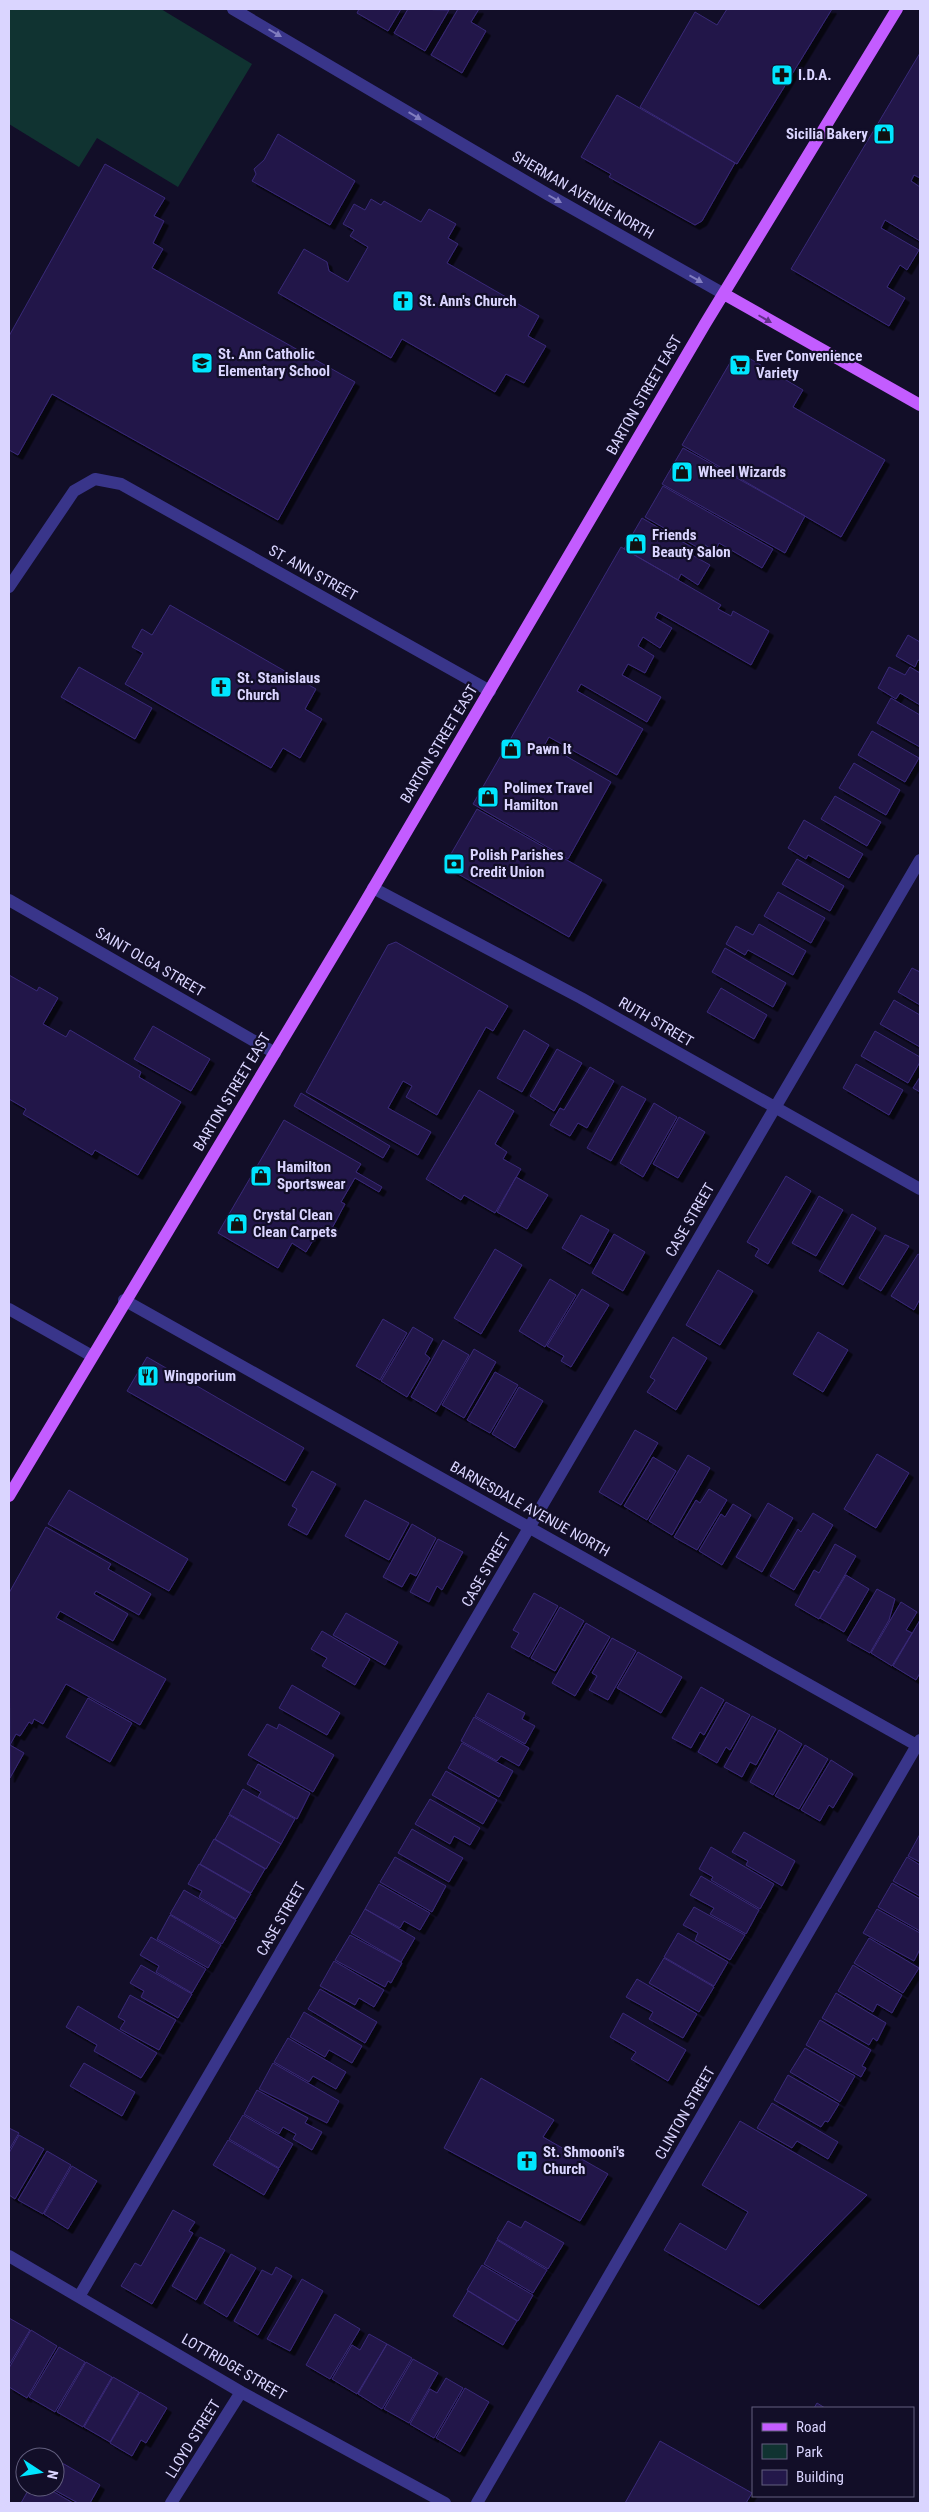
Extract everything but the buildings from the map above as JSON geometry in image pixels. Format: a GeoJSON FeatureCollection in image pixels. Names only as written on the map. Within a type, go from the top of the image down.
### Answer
{"type":"FeatureCollection","features":[{"type":"Feature","properties":{"kind":"main road","name":"BARTON STREET EAST"},"geometry":{"type":"LineString","coordinates":[[9,1496],[124,1300],[275,1053],[724,294],[897,9]]}},
{"type":"Feature","properties":{"kind":"main road","name":"SHERMAN AVENUE NORTH"},"geometry":{"type":"LineString","coordinates":[[724,294],[920,405]]}},
{"type":"Feature","properties":{"kind":"street","name":"SHERMAN AVENUE NORTH"},"geometry":{"type":"LineString","coordinates":[[233,9],[538,189],[724,294]]}},
{"type":"Feature","properties":{"kind":"street","name":"ST. ANN STREET"},"geometry":{"type":"LineString","coordinates":[[9,587],[74,491],[95,479],[121,484],[490,690]]}},
{"type":"Feature","properties":{"kind":"street","name":"CASE STREET"},"geometry":{"type":"LineString","coordinates":[[80,2296],[920,860]]}},
{"type":"Feature","properties":{"kind":"street","name":"RUTH STREET"},"geometry":{"type":"LineString","coordinates":[[373,888],[581,998],[920,1189]]}},
{"type":"Feature","properties":{"kind":"street","name":"SAINT OLGA STREET"},"geometry":{"type":"LineString","coordinates":[[9,900],[275,1053]]}},
{"type":"Feature","properties":{"kind":"street","name":"BARNESDALE AVENUE NORTH"},"geometry":{"type":"LineString","coordinates":[[124,1300],[529,1528],[919,1744]]}},
{"type":"Feature","properties":{"kind":"street"},"geometry":{"type":"LineString","coordinates":[[9,1309],[92,1356]]}},
{"type":"Feature","properties":{"kind":"street","name":"CLINTON STREET"},"geometry":{"type":"LineString","coordinates":[[477,2503],[919,1744]]}},
{"type":"Feature","properties":{"kind":"street","name":"LOTTRIDGE STREET"},"geometry":{"type":"LineString","coordinates":[[9,2256],[242,2392],[445,2503]]}},
{"type":"Feature","properties":{"kind":"street","name":"LLOYD STREET"},"geometry":{"type":"LineString","coordinates":[[171,2503],[242,2392]]}},
{"type":"Feature","properties":{"kind":"green space"},"geometry":{"type":"Polygon","coordinates":[[[9,9],[161,9],[252,64],[178,187],[97,138],[79,167],[9,124],[9,9]]]}},
{"type":"Feature","properties":{"kind":"place","name":"I.D.A."},"geometry":{"type":"Point","coordinates":[782,75]}},
{"type":"Feature","properties":{"kind":"place","name":"Sicilia Bakery"},"geometry":{"type":"Point","coordinates":[884,134]}},
{"type":"Feature","properties":{"kind":"place","name":"St. Ann's Church"},"geometry":{"type":"Point","coordinates":[403,301]}},
{"type":"Feature","properties":{"kind":"place","name":"St. Ann Catholic Elementary School"},"geometry":{"type":"Point","coordinates":[202,363]}},
{"type":"Feature","properties":{"kind":"place","name":"Ever Convenience Variety"},"geometry":{"type":"Point","coordinates":[740,365]}},
{"type":"Feature","properties":{"kind":"place","name":"Wheel Wizards"},"geometry":{"type":"Point","coordinates":[682,472]}},
{"type":"Feature","properties":{"kind":"place","name":"Friends Beauty Salon"},"geometry":{"type":"Point","coordinates":[636,544]}},
{"type":"Feature","properties":{"kind":"place","name":"St. Stanislaus Church"},"geometry":{"type":"Point","coordinates":[221,687]}},
{"type":"Feature","properties":{"kind":"place","name":"Pawn It"},"geometry":{"type":"Point","coordinates":[511,749]}},
{"type":"Feature","properties":{"kind":"place","name":"Polimex Travel Hamilton"},"geometry":{"type":"Point","coordinates":[488,797]}},
{"type":"Feature","properties":{"kind":"place","name":"Polish Parishes Credit Union"},"geometry":{"type":"Point","coordinates":[454,864]}},
{"type":"Feature","properties":{"kind":"place","name":"Hamilton Sportswear"},"geometry":{"type":"Point","coordinates":[261,1176]}},
{"type":"Feature","properties":{"kind":"place","name":"Crystal Clean Clean Carpets"},"geometry":{"type":"Point","coordinates":[237,1224]}},
{"type":"Feature","properties":{"kind":"place","name":"Wingporium"},"geometry":{"type":"Point","coordinates":[148,1376]}},
{"type":"Feature","properties":{"kind":"place","name":"St. Shmooni's Church"},"geometry":{"type":"Point","coordinates":[527,2161]}}]}
